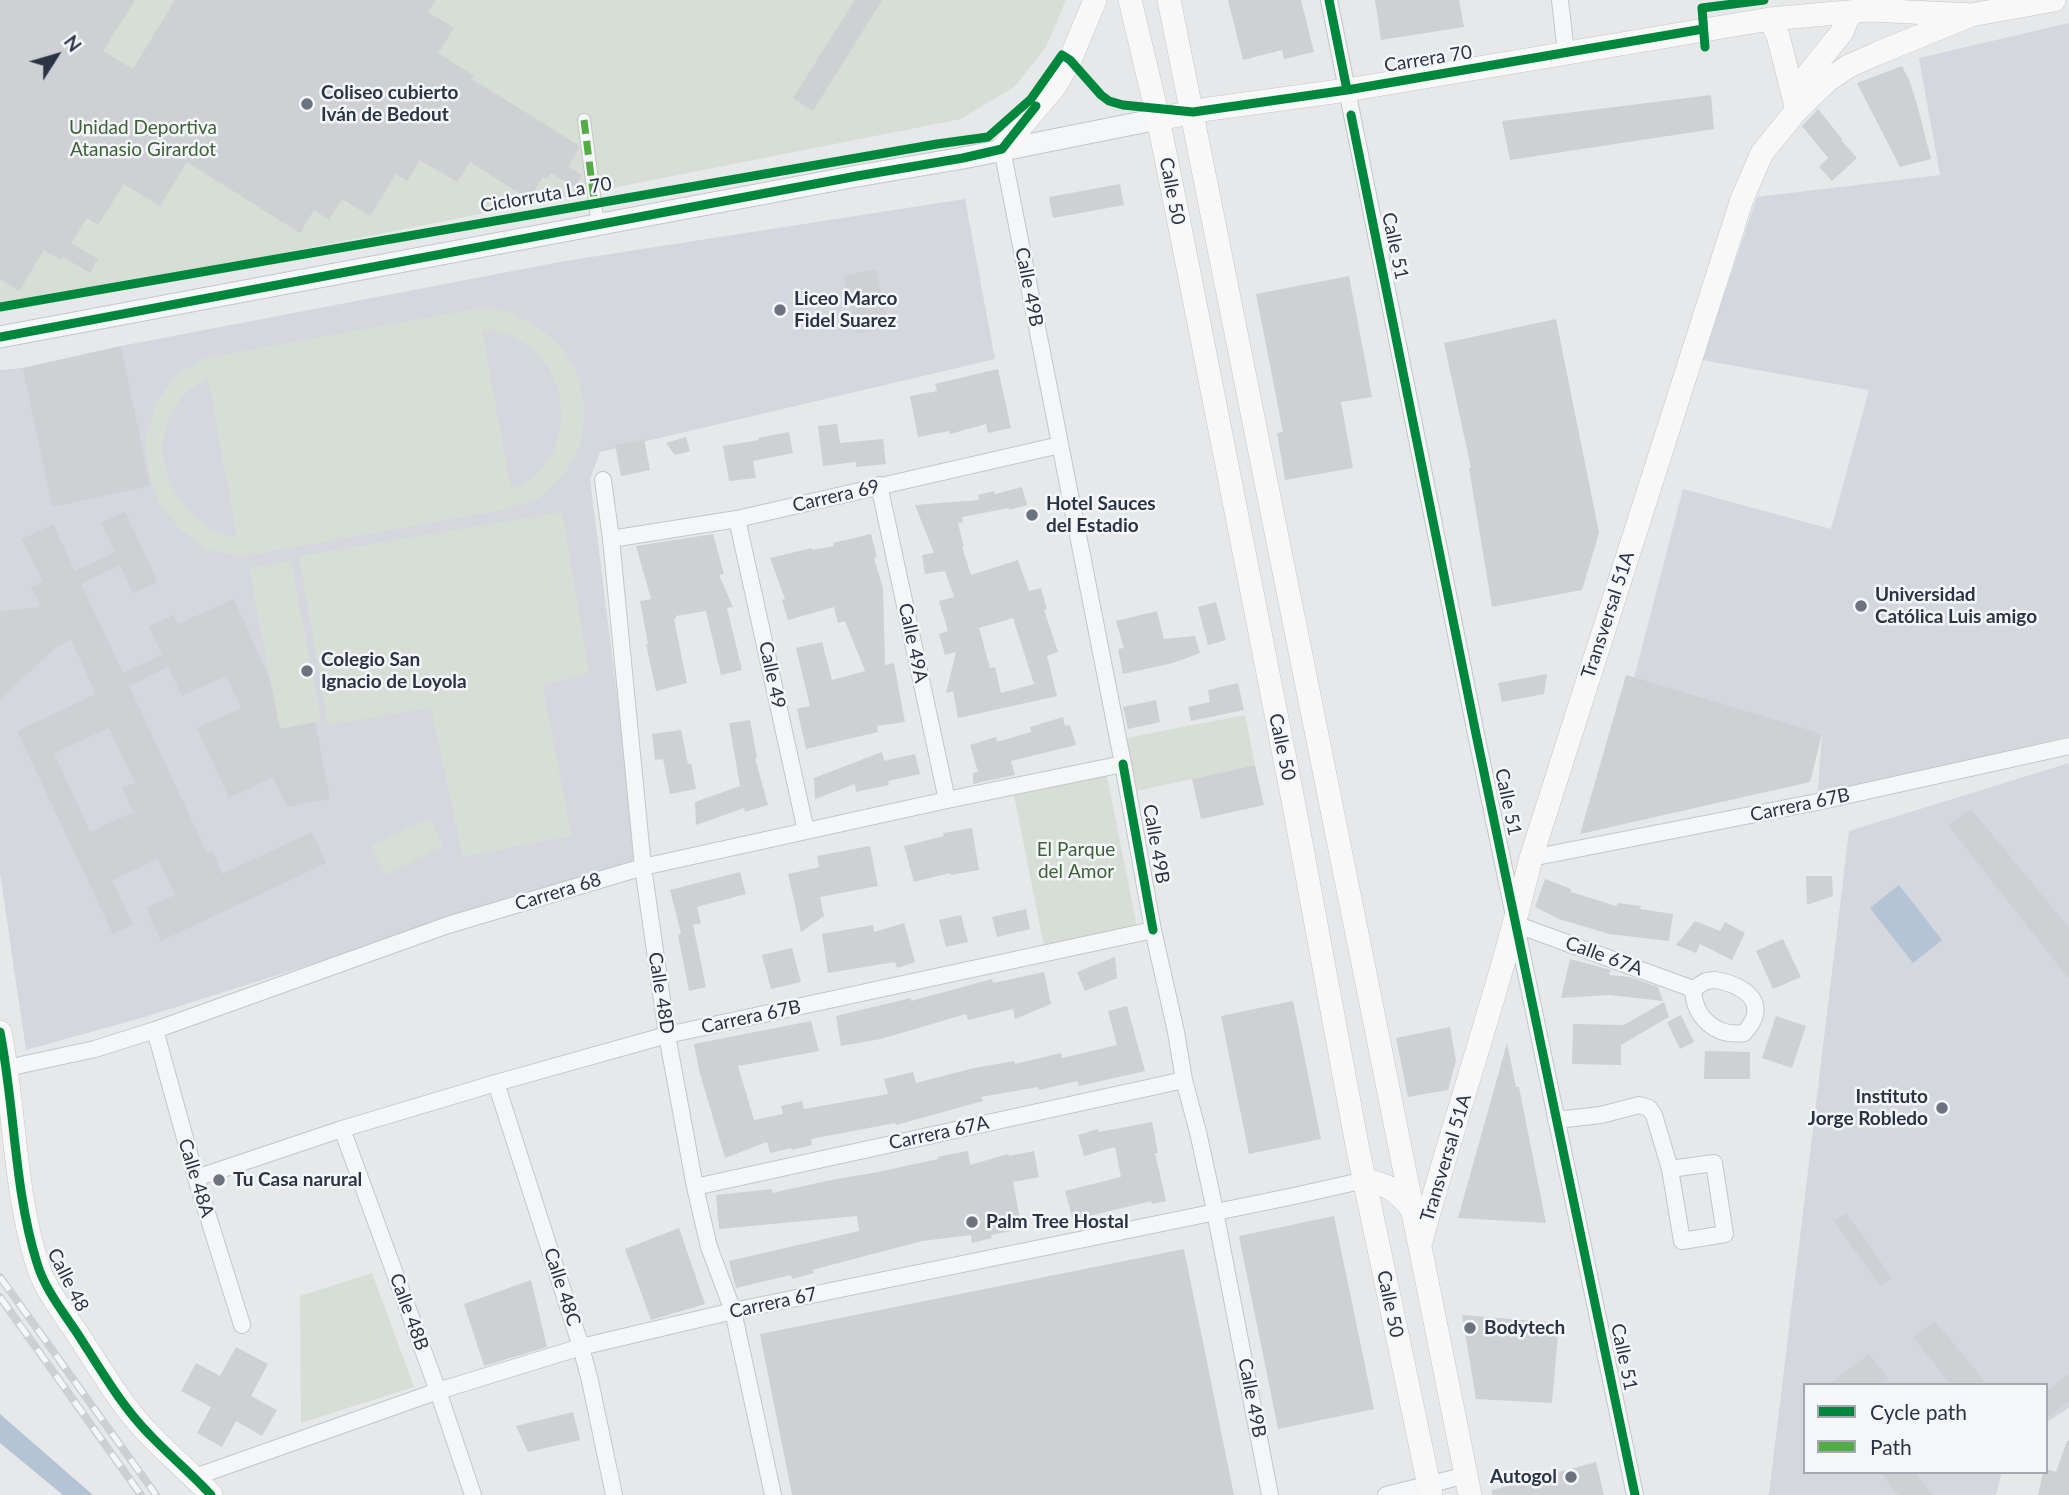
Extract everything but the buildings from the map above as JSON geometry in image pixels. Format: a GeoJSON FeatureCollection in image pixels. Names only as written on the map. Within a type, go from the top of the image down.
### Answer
{"type":"FeatureCollection","features":[{"type":"Feature","properties":{"kind":"main road"},"geometry":{"type":"LineString","coordinates":[[1002,149],[1056,85],[1070,60],[1095,0]]}},
{"type":"Feature","properties":{"kind":"main road","name":"Calle 50"},"geometry":{"type":"LineString","coordinates":[[1130,0],[1158,119],[1365,1180],[1430,1489]]}},
{"type":"Feature","properties":{"kind":"main road","name":"Calle 50"},"geometry":{"type":"LineString","coordinates":[[1169,0],[1469,1485]]}},
{"type":"Feature","properties":{"kind":"main road","name":"Carrera 70"},"geometry":{"type":"LineString","coordinates":[[1158,119],[1850,6],[1870,10],[1971,15],[2047,1]]}},
{"type":"Feature","properties":{"kind":"main road","name":"Transversal 51A"},"geometry":{"type":"LineString","coordinates":[[1420,1244],[1515,924],[1531,858],[1742,200],[1762,153],[1797,110],[1801,88],[1809,73],[1842,32],[1850,6]]}},
{"type":"Feature","properties":{"kind":"main road"},"geometry":{"type":"LineString","coordinates":[[1770,19],[1778,36],[1797,110],[1828,80],[1849,66],[1971,15]]}},
{"type":"Feature","properties":{"kind":"main road","name":"Calle 48"},"geometry":{"type":"LineString","coordinates":[[0,1032],[24,1211],[38,1266],[51,1294],[115,1392],[149,1434],[195,1476],[211,1495]]}},
{"type":"Feature","properties":{"kind":"main road"},"geometry":{"type":"LineString","coordinates":[[1365,1180],[1386,1184],[1400,1194],[1411,1208]]}},
{"type":"Feature","properties":{"kind":"street","name":"Calle 51"},"geometry":{"type":"LineString","coordinates":[[1329,0],[1515,924],[1635,1495]]}},
{"type":"Feature","properties":{"kind":"street"},"geometry":{"type":"LineString","coordinates":[[1560,0],[1566,53]]}},
{"type":"Feature","properties":{"kind":"street","name":"Carrera 70"},"geometry":{"type":"LineString","coordinates":[[0,337],[963,158],[1158,119]]}},
{"type":"Feature","properties":{"kind":"street"},"geometry":{"type":"LineString","coordinates":[[584,120],[598,225]]}},
{"type":"Feature","properties":{"kind":"street","name":"Calle 49B"},"geometry":{"type":"LineString","coordinates":[[1002,149],[1124,764],[1153,930],[1184,1080],[1198,1132],[1270,1495]]}},
{"type":"Feature","properties":{"kind":"street","name":"Carrera 69"},"geometry":{"type":"LineString","coordinates":[[611,539],[737,519],[1060,445]]}},
{"type":"Feature","properties":{"kind":"street","name":"Calle 48D"},"geometry":{"type":"LineString","coordinates":[[603,480],[643,867],[667,1035],[695,1187],[709,1247],[733,1311],[773,1495]]}},
{"type":"Feature","properties":{"kind":"street","name":"Calle 49A"},"geometry":{"type":"LineString","coordinates":[[879,485],[947,800]]}},
{"type":"Feature","properties":{"kind":"street","name":"Calle 49"},"geometry":{"type":"LineString","coordinates":[[737,519],[806,831]]}},
{"type":"Feature","properties":{"kind":"street","name":"Carrera 67B"},"geometry":{"type":"LineString","coordinates":[[1531,858],[1817,802],[2069,746]]}},
{"type":"Feature","properties":{"kind":"street","name":"Carrera 68"},"geometry":{"type":"LineString","coordinates":[[3,1068],[95,1049],[448,925],[643,867],[1124,764]]}},
{"type":"Feature","properties":{"kind":"street","name":"Calle 67A"},"geometry":{"type":"LineString","coordinates":[[1515,924],[1693,989]]}},
{"type":"Feature","properties":{"kind":"street","name":"Carrera 67B"},"geometry":{"type":"LineString","coordinates":[[196,1178],[342,1129],[667,1035],[1153,930]]}},
{"type":"Feature","properties":{"kind":"street","name":"Calle 48A"},"geometry":{"type":"LineString","coordinates":[[155,1030],[196,1178],[242,1325]]}},
{"type":"Feature","properties":{"kind":"street","name":"Carrera 67A"},"geometry":{"type":"LineString","coordinates":[[695,1187],[1184,1080]]}},
{"type":"Feature","properties":{"kind":"street","name":"Calle 48C"},"geometry":{"type":"LineString","coordinates":[[496,1083],[581,1347],[614,1495]]}},
{"type":"Feature","properties":{"kind":"street"},"geometry":{"type":"LineString","coordinates":[[1556,1120],[1601,1115],[1639,1105],[1649,1108],[1654,1115],[1670,1169],[1682,1241],[1725,1234],[1714,1163],[1670,1169]]}},
{"type":"Feature","properties":{"kind":"street","name":"Calle 48B"},"geometry":{"type":"LineString","coordinates":[[342,1129],[473,1495]]}},
{"type":"Feature","properties":{"kind":"street","name":"Carrera 67"},"geometry":{"type":"LineString","coordinates":[[195,1476],[438,1391],[581,1347],[733,1311],[1365,1180]]}},
{"type":"Feature","properties":{"kind":"street"},"geometry":{"type":"LineString","coordinates":[[1386,1495],[1469,1485]]}},
{"type":"Feature","properties":{"kind":"shaded area"},"geometry":{"type":"Polygon","coordinates":[[[2069,23],[2069,736],[1817,802],[1822,734],[1633,682],[1683,489],[1831,529],[1869,390],[1702,360],[1757,197],[1940,175],[1919,58],[2069,23]]]}},
{"type":"Feature","properties":{"kind":"shaded area","name":"Colegio San Ignacio de Loyola"},"geometry":{"type":"Polygon","coordinates":[[[965,199],[995,359],[600,452],[590,479],[638,864],[148,1016],[26,1050],[0,873],[0,370],[23,368],[121,346],[565,261],[965,199]]]}},
{"type":"Feature","properties":{"kind":"shaded area","name":"Instituto Jorge Robledo"},"geometry":{"type":"Polygon","coordinates":[[[2069,763],[2069,1408],[2048,1422],[2048,1383],[1803,1383],[1803,1474],[2002,1474],[1996,1495],[1768,1495],[1849,831],[2069,763]]]}},
{"type":"Feature","properties":{"kind":"green space","name":"Unidad Deportiva Atanasio Girardot"},"geometry":{"type":"Polygon","coordinates":[[[0,0],[1066,0],[1046,47],[1015,86],[961,119],[0,309],[0,0]]]}},
{"type":"Feature","properties":{"kind":"green space"},"geometry":{"type":"Polygon","coordinates":[[[479,308],[503,309],[537,326],[563,348],[579,378],[585,412],[580,445],[564,475],[539,498],[514,508],[241,557],[207,550],[180,529],[159,503],[148,471],[146,437],[156,403],[176,375],[205,358],[479,308]],[[482,331],[511,489],[533,477],[549,459],[558,438],[561,415],[558,391],[549,369],[533,351],[505,334],[482,331]],[[208,378],[187,392],[172,411],[165,430],[165,466],[171,484],[194,515],[214,530],[237,537],[208,378]]]}},
{"type":"Feature","properties":{"kind":"green space"},"geometry":{"type":"Polygon","coordinates":[[[562,512],[589,673],[542,685],[572,836],[463,857],[431,708],[328,725],[299,556],[562,512]]]}},
{"type":"Feature","properties":{"kind":"green space"},"geometry":{"type":"Polygon","coordinates":[[[291,561],[321,721],[280,729],[249,568],[291,561]]]}},
{"type":"Feature","properties":{"kind":"green space"},"geometry":{"type":"Polygon","coordinates":[[[1245,715],[1255,765],[1137,791],[1126,738],[1245,715]]]}},
{"type":"Feature","properties":{"kind":"green space","name":"El Parque del Amor"},"geometry":{"type":"Polygon","coordinates":[[[1107,776],[1137,927],[1044,946],[1014,795],[1107,776]]]}},
{"type":"Feature","properties":{"kind":"green space"},"geometry":{"type":"Polygon","coordinates":[[[430,818],[443,847],[384,875],[370,846],[430,818]]]}},
{"type":"Feature","properties":{"kind":"green space"},"geometry":{"type":"Polygon","coordinates":[[[372,1273],[414,1387],[301,1423],[300,1296],[372,1273]]]}},
{"type":"Feature","properties":{"kind":"water"},"geometry":{"type":"Polygon","coordinates":[[[1899,885],[1942,940],[1913,963],[1870,908],[1899,885]]]}},
{"type":"Feature","properties":{"kind":"water"},"geometry":{"type":"Polygon","coordinates":[[[0,1414],[93,1495],[63,1495],[0,1443],[0,1414]]]}},
{"type":"Feature","properties":{"kind":"railway"},"geometry":{"type":"LineString","coordinates":[[0,1277],[156,1495]]}},
{"type":"Feature","properties":{"kind":"railway"},"geometry":{"type":"LineString","coordinates":[[0,1297],[141,1495]]}},
{"type":"Feature","properties":{"kind":"marked path"},"geometry":{"type":"LineString","coordinates":[[584,120],[595,208]]}},
{"type":"Feature","properties":{"kind":"cycle path"},"geometry":{"type":"LineString","coordinates":[[1329,0],[1347,90]]}},
{"type":"Feature","properties":{"kind":"cycle path"},"geometry":{"type":"LineString","coordinates":[[1705,47],[1702,8],[1764,0]]}},
{"type":"Feature","properties":{"kind":"cycle path","name":"Ciclorruta La 70"},"geometry":{"type":"LineString","coordinates":[[0,307],[988,137],[1031,99],[1062,55],[1109,101],[1123,105],[1193,112],[1347,90],[1703,29]]}},
{"type":"Feature","properties":{"kind":"cycle path"},"geometry":{"type":"LineString","coordinates":[[0,337],[963,158],[1002,149],[1036,106]]}},
{"type":"Feature","properties":{"kind":"cycle path"},"geometry":{"type":"LineString","coordinates":[[1351,115],[1476,734],[1635,1495]]}},
{"type":"Feature","properties":{"kind":"cycle path"},"geometry":{"type":"LineString","coordinates":[[1123,764],[1153,930]]}},
{"type":"Feature","properties":{"kind":"cycle path"},"geometry":{"type":"LineString","coordinates":[[0,1032],[29,1235],[45,1283],[130,1412],[211,1495]]}},
{"type":"Feature","properties":{"kind":"place","name":"Coliseo cubierto Iván de Bedout"},"geometry":{"type":"Point","coordinates":[307,104]}},
{"type":"Feature","properties":{"kind":"place","name":"Liceo Marco Fidel Suarez"},"geometry":{"type":"Point","coordinates":[780,310]}},
{"type":"Feature","properties":{"kind":"place","name":"Hotel Sauces del Estadio"},"geometry":{"type":"Point","coordinates":[1032,515]}},
{"type":"Feature","properties":{"kind":"place","name":"Universidad Católica Luis amigo"},"geometry":{"type":"Point","coordinates":[1861,606]}},
{"type":"Feature","properties":{"kind":"place","name":"Colegio San Ignacio de Loyola"},"geometry":{"type":"Point","coordinates":[307,671]}},
{"type":"Feature","properties":{"kind":"place","name":"Instituto Jorge Robledo"},"geometry":{"type":"Point","coordinates":[1942,1108]}},
{"type":"Feature","properties":{"kind":"place","name":"Tu Casa narural"},"geometry":{"type":"Point","coordinates":[219,1180]}},
{"type":"Feature","properties":{"kind":"place","name":"Palm Tree Hostal"},"geometry":{"type":"Point","coordinates":[972,1222]}},
{"type":"Feature","properties":{"kind":"place","name":"Bodytech"},"geometry":{"type":"Point","coordinates":[1470,1328]}},
{"type":"Feature","properties":{"kind":"place","name":"Autogol"},"geometry":{"type":"Point","coordinates":[1571,1477]}}]}
